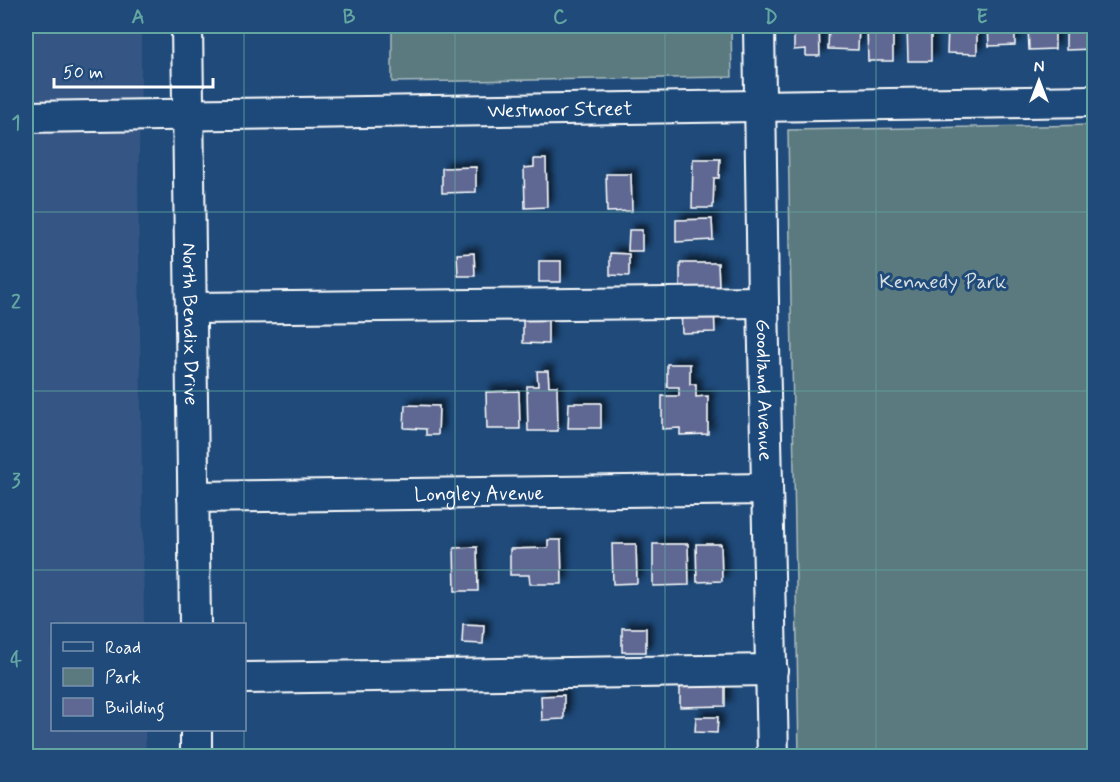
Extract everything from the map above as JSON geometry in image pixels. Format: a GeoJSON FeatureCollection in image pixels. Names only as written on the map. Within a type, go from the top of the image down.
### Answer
{"type":"FeatureCollection","features":[{"type":"Feature","properties":{"kind":"street","name":"North Bendix Drive"},"geometry":{"type":"LineString","coordinates":[[187,26],[195,623]]}},
{"type":"Feature","properties":{"kind":"street","name":"Goodland Avenue"},"geometry":{"type":"LineString","coordinates":[[759,26],[766,489],[773,756]]}},
{"type":"Feature","properties":{"kind":"street","name":"Westmoor Street"},"geometry":{"type":"LineString","coordinates":[[26,117],[1095,101]]}},
{"type":"Feature","properties":{"kind":"street"},"geometry":{"type":"LineString","coordinates":[[191,308],[763,302]]}},
{"type":"Feature","properties":{"kind":"street","name":"Longley Avenue"},"geometry":{"type":"LineString","coordinates":[[193,497],[766,489]]}},
{"type":"Feature","properties":{"kind":"street"},"geometry":{"type":"LineString","coordinates":[[246,678],[772,670]]}},
{"type":"Feature","properties":{"kind":"street"},"geometry":{"type":"LineString","coordinates":[[196,731],[196,756]]}},
{"type":"Feature","properties":{"kind":"shaded area"},"geometry":{"type":"Polygon","coordinates":[[[26,26],[141,26],[138,186],[144,623],[51,623],[51,731],[145,731],[146,756],[26,756],[26,26]]]}},
{"type":"Feature","properties":{"kind":"green space"},"geometry":{"type":"Polygon","coordinates":[[[392,26],[731,26],[732,77],[392,82],[392,26]]]}},
{"type":"Feature","properties":{"kind":"green space","name":"Kennedy Park"},"geometry":{"type":"Polygon","coordinates":[[[1094,125],[1094,756],[799,756],[788,130],[1094,125]]]}},
{"type":"Feature","properties":{"kind":"building"},"geometry":{"type":"Polygon","coordinates":[[[794,26],[819,26],[820,56],[806,56],[806,49],[794,50],[794,26]]]}},
{"type":"Feature","properties":{"kind":"building"},"geometry":{"type":"Polygon","coordinates":[[[829,26],[859,26],[858,50],[828,49],[829,26]]]}},
{"type":"Feature","properties":{"kind":"building"},"geometry":{"type":"Polygon","coordinates":[[[867,26],[893,26],[893,61],[868,61],[867,26]]]}},
{"type":"Feature","properties":{"kind":"building"},"geometry":{"type":"Polygon","coordinates":[[[907,26],[931,26],[931,61],[908,61],[907,26]]]}},
{"type":"Feature","properties":{"kind":"building"},"geometry":{"type":"Polygon","coordinates":[[[948,26],[977,26],[977,54],[947,53],[948,26]]]}},
{"type":"Feature","properties":{"kind":"building"},"geometry":{"type":"Polygon","coordinates":[[[988,26],[1015,26],[1015,45],[989,46],[988,26]]]}},
{"type":"Feature","properties":{"kind":"building"},"geometry":{"type":"Polygon","coordinates":[[[1028,26],[1055,26],[1055,49],[1029,50],[1028,26]]]}},
{"type":"Feature","properties":{"kind":"building"},"geometry":{"type":"Polygon","coordinates":[[[1066,26],[1094,26],[1094,49],[1066,50],[1066,26]]]}},
{"type":"Feature","properties":{"kind":"building"},"geometry":{"type":"Polygon","coordinates":[[[534,159],[546,159],[547,207],[525,208],[524,168],[534,167],[534,159]]]}},
{"type":"Feature","properties":{"kind":"building"},"geometry":{"type":"Polygon","coordinates":[[[693,159],[720,159],[719,178],[714,178],[713,208],[692,208],[693,159]]]}},
{"type":"Feature","properties":{"kind":"building"},"geometry":{"type":"Polygon","coordinates":[[[476,167],[476,192],[442,193],[442,168],[476,167]]]}},
{"type":"Feature","properties":{"kind":"building"},"geometry":{"type":"Polygon","coordinates":[[[606,174],[631,174],[632,211],[607,212],[606,174]]]}},
{"type":"Feature","properties":{"kind":"building"},"geometry":{"type":"Polygon","coordinates":[[[712,219],[713,240],[676,242],[676,220],[712,219]]]}},
{"type":"Feature","properties":{"kind":"building"},"geometry":{"type":"Polygon","coordinates":[[[629,230],[642,230],[642,251],[628,251],[629,230]]]}},
{"type":"Feature","properties":{"kind":"building"},"geometry":{"type":"Polygon","coordinates":[[[474,253],[475,276],[458,276],[457,254],[474,253]]]}},
{"type":"Feature","properties":{"kind":"building"},"geometry":{"type":"Polygon","coordinates":[[[610,253],[629,254],[629,276],[610,275],[610,253]]]}},
{"type":"Feature","properties":{"kind":"building"},"geometry":{"type":"Polygon","coordinates":[[[539,261],[561,261],[561,282],[539,282],[539,261]]]}},
{"type":"Feature","properties":{"kind":"building"},"geometry":{"type":"Polygon","coordinates":[[[680,263],[718,263],[719,287],[680,287],[680,263]]]}},
{"type":"Feature","properties":{"kind":"building"},"geometry":{"type":"Polygon","coordinates":[[[714,308],[715,332],[682,333],[681,309],[714,308]]]}},
{"type":"Feature","properties":{"kind":"building"},"geometry":{"type":"Polygon","coordinates":[[[523,319],[548,319],[548,344],[523,343],[523,319]]]}},
{"type":"Feature","properties":{"kind":"building"},"geometry":{"type":"Polygon","coordinates":[[[667,364],[690,364],[690,384],[696,384],[696,397],[708,396],[708,434],[680,435],[680,428],[662,429],[662,396],[679,396],[679,387],[667,387],[667,364]]]}},
{"type":"Feature","properties":{"kind":"building"},"geometry":{"type":"Polygon","coordinates":[[[537,371],[548,371],[549,386],[557,386],[558,431],[528,431],[527,386],[538,386],[537,371]]]}},
{"type":"Feature","properties":{"kind":"building"},"geometry":{"type":"Polygon","coordinates":[[[519,391],[520,429],[487,429],[486,392],[519,391]]]}},
{"type":"Feature","properties":{"kind":"building"},"geometry":{"type":"Polygon","coordinates":[[[569,403],[601,403],[601,428],[568,428],[569,403]]]}},
{"type":"Feature","properties":{"kind":"building"},"geometry":{"type":"Polygon","coordinates":[[[405,405],[439,406],[438,435],[426,435],[426,429],[404,428],[405,405]]]}},
{"type":"Feature","properties":{"kind":"building"},"geometry":{"type":"Polygon","coordinates":[[[548,540],[561,540],[562,584],[530,584],[529,575],[510,575],[510,549],[548,548],[548,540]]]}},
{"type":"Feature","properties":{"kind":"building"},"geometry":{"type":"Polygon","coordinates":[[[612,544],[636,544],[637,583],[613,584],[612,544]]]}},
{"type":"Feature","properties":{"kind":"building"},"geometry":{"type":"Polygon","coordinates":[[[653,544],[688,544],[689,585],[653,586],[653,544]]]}},
{"type":"Feature","properties":{"kind":"building"},"geometry":{"type":"Polygon","coordinates":[[[696,544],[721,544],[722,581],[697,582],[696,544]]]}},
{"type":"Feature","properties":{"kind":"building"},"geometry":{"type":"Polygon","coordinates":[[[477,547],[478,591],[455,591],[454,548],[477,547]]]}},
{"type":"Feature","properties":{"kind":"building"},"geometry":{"type":"Polygon","coordinates":[[[463,624],[484,625],[483,644],[462,643],[463,624]]]}},
{"type":"Feature","properties":{"kind":"building"},"geometry":{"type":"Polygon","coordinates":[[[622,628],[646,628],[646,652],[622,652],[622,628]]]}},
{"type":"Feature","properties":{"kind":"building"},"geometry":{"type":"Polygon","coordinates":[[[725,679],[725,706],[680,707],[680,680],[725,679]]]}},
{"type":"Feature","properties":{"kind":"building"},"geometry":{"type":"Polygon","coordinates":[[[564,695],[564,719],[542,720],[541,696],[564,695]]]}},
{"type":"Feature","properties":{"kind":"building"},"geometry":{"type":"Polygon","coordinates":[[[696,717],[718,717],[717,733],[695,732],[696,717]]]}}]}
